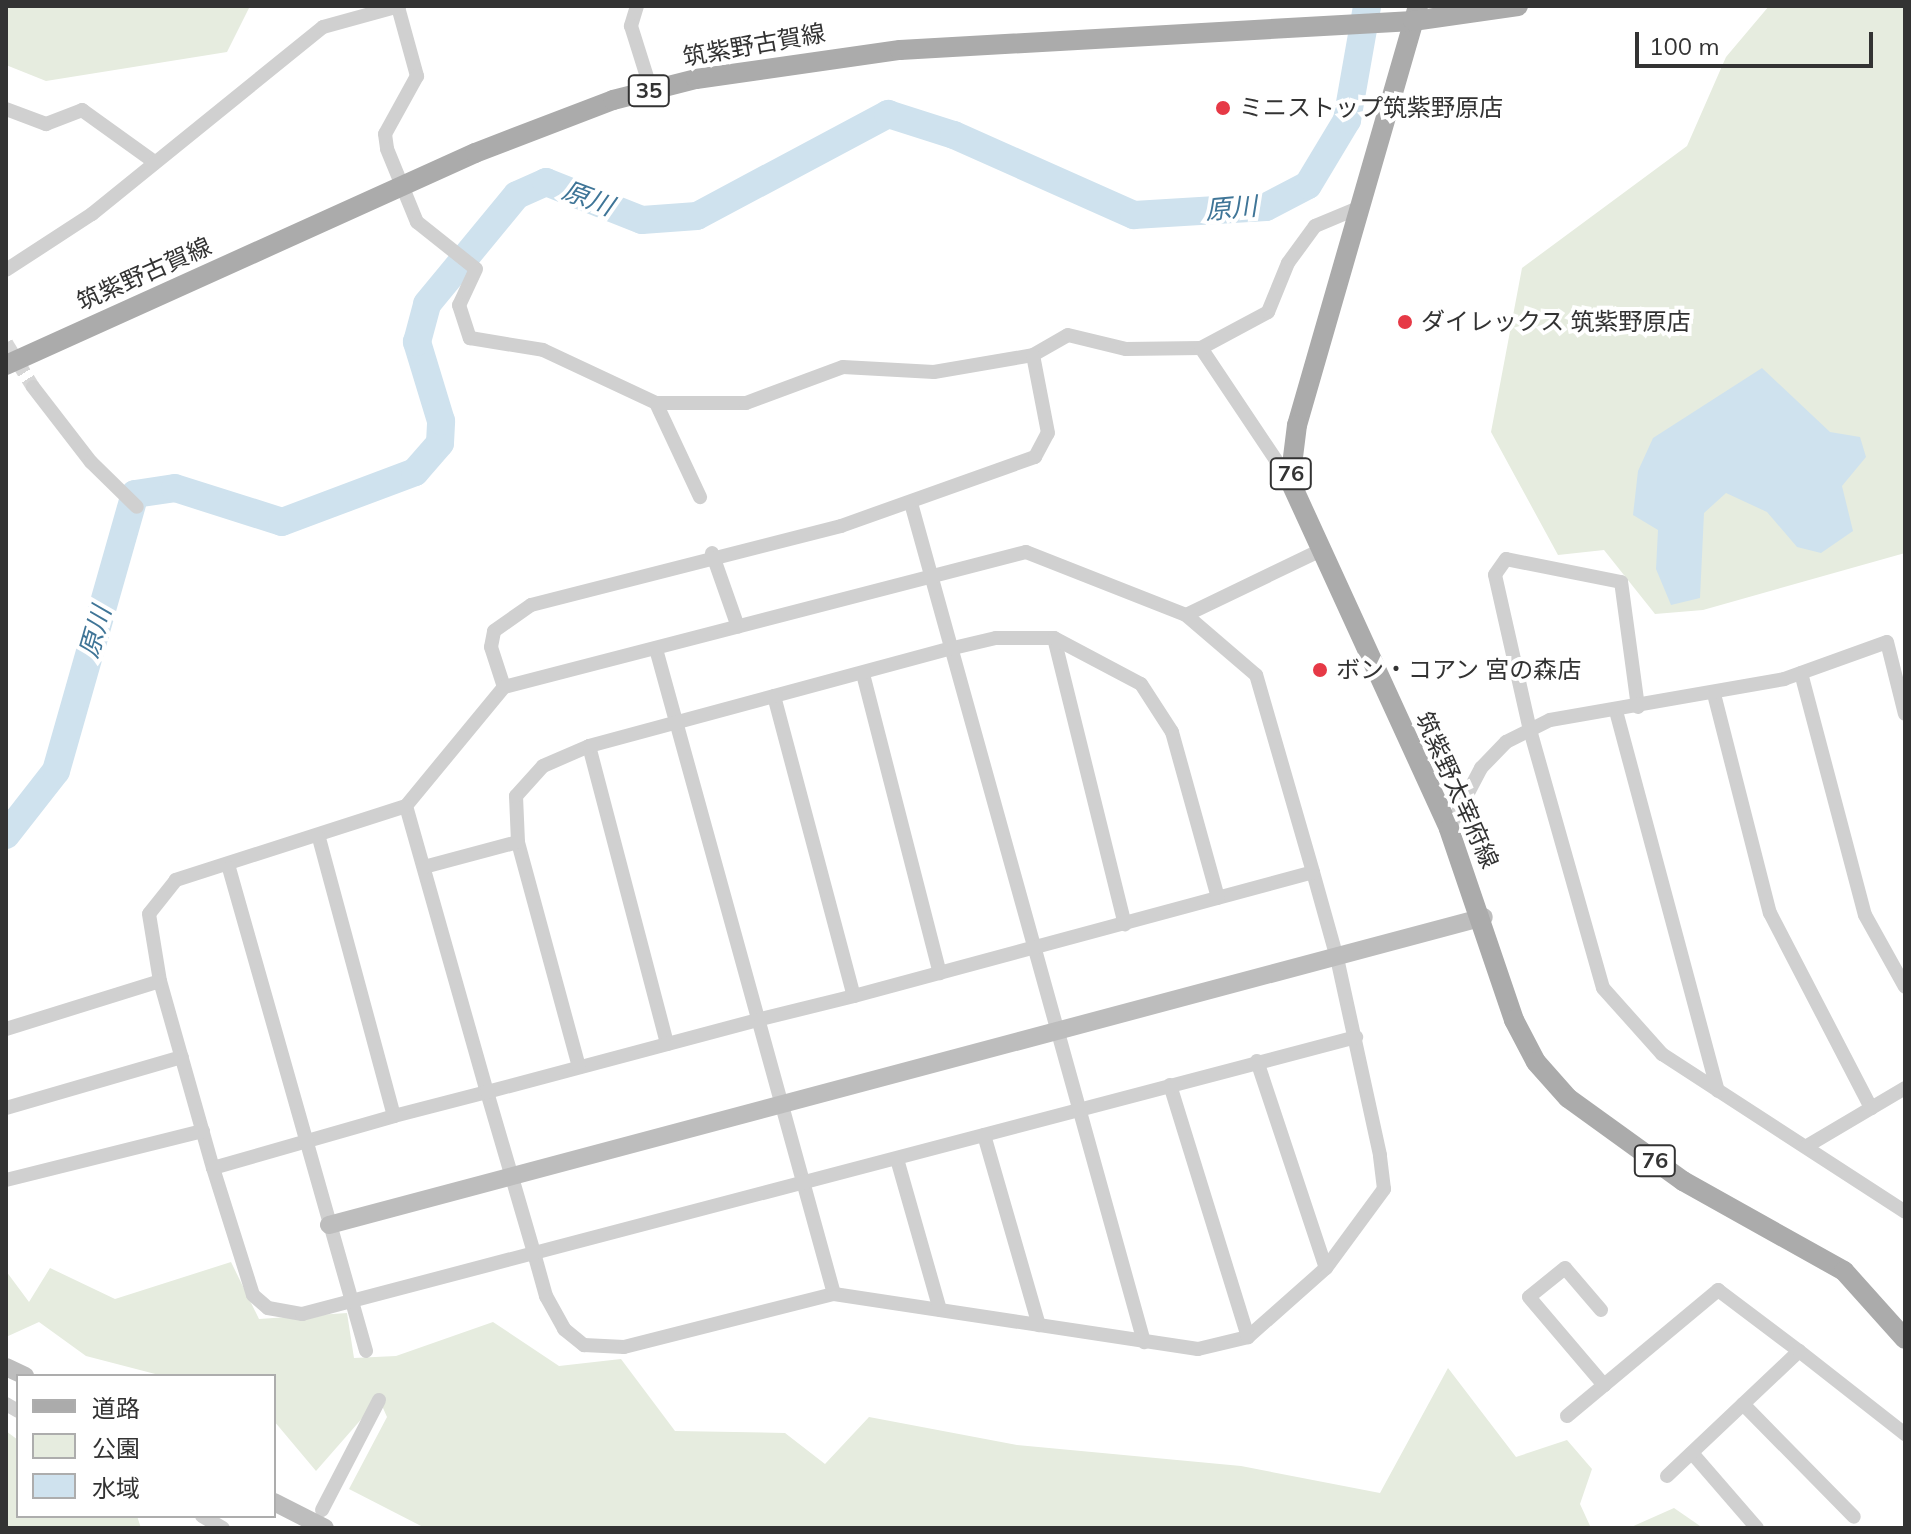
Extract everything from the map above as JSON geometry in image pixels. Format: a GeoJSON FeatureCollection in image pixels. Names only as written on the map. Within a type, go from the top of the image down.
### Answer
{"type":"FeatureCollection","features":[{"type":"Feature","properties":{"kind":"main road","name":"筑紫野古賀線"},"geometry":{"type":"LineString","coordinates":[[6,365],[401,187],[651,90],[772,64],[900,50],[1389,23],[1416,14],[1518,6]]}},
{"type":"Feature","properties":{"kind":"main road","name":"筑紫野太宰府線"},"geometry":{"type":"LineString","coordinates":[[1416,14],[1297,425],[1290,481],[1317,552],[1449,829],[1484,917],[1514,1020],[1568,1098],[1683,1181],[1844,1271],[1905,1339]]}},
{"type":"Feature","properties":{"kind":"street"},"geometry":{"type":"LineString","coordinates":[[6,270],[92,214],[153,161],[323,27],[399,6],[417,76],[385,134],[401,187],[417,222],[476,269],[459,305],[470,338],[543,350],[656,403],[746,403],[843,367],[934,372],[1033,355],[1068,335],[1126,349],[1201,348],[1268,312],[1288,263],[1315,226],[1358,208]]}},
{"type":"Feature","properties":{"kind":"street"},"geometry":{"type":"LineString","coordinates":[[637,6],[631,26],[651,90]]}},
{"type":"Feature","properties":{"kind":"street"},"geometry":{"type":"LineString","coordinates":[[6,109],[46,124],[82,110],[153,161]]}},
{"type":"Feature","properties":{"kind":"street"},"geometry":{"type":"LineString","coordinates":[[1201,348],[1290,481]]}},
{"type":"Feature","properties":{"kind":"street"},"geometry":{"type":"LineString","coordinates":[[504,687],[491,647],[502,619],[712,553],[911,503],[1035,457],[1048,433],[1033,355]]}},
{"type":"Feature","properties":{"kind":"street"},"geometry":{"type":"LineString","coordinates":[[33,387],[91,462],[137,507]]}},
{"type":"Feature","properties":{"kind":"street"},"geometry":{"type":"LineString","coordinates":[[656,403],[700,497]]}},
{"type":"Feature","properties":{"kind":"street"},"geometry":{"type":"LineString","coordinates":[[911,503],[1054,1031],[1144,1342]]}},
{"type":"Feature","properties":{"kind":"street"},"geometry":{"type":"LineString","coordinates":[[406,806],[487,1092],[512,1176],[534,1253],[546,1296],[564,1329],[584,1345],[624,1347],[834,1294],[1198,1349],[1248,1337],[1326,1268],[1384,1189],[1356,1037],[1337,958],[1256,675],[1186,615],[1026,552],[504,687],[406,806],[229,868],[176,880],[149,914],[160,981],[253,1295],[287,1314],[349,1305],[534,1253],[897,1159],[1076,1107],[1356,1037]]}},
{"type":"Feature","properties":{"kind":"street"},"geometry":{"type":"LineString","coordinates":[[1186,615],[1317,552]]}},
{"type":"Feature","properties":{"kind":"street"},"geometry":{"type":"LineString","coordinates":[[712,553],[738,627]]}},
{"type":"Feature","properties":{"kind":"street"},"geometry":{"type":"LineString","coordinates":[[1638,707],[1621,582],[1506,559],[1495,575],[1530,730],[1603,988],[1638,1033],[1718,1091],[1902,1205]]}},
{"type":"Feature","properties":{"kind":"street"},"geometry":{"type":"LineString","coordinates":[[579,1067],[518,842],[516,796],[543,766],[589,746],[949,649],[996,638],[1054,638],[1141,684],[1172,732],[1218,898]]}},
{"type":"Feature","properties":{"kind":"street"},"geometry":{"type":"LineString","coordinates":[[1054,638],[1125,924]]}},
{"type":"Feature","properties":{"kind":"street"},"geometry":{"type":"LineString","coordinates":[[1449,829],[1481,768],[1530,730],[1550,720],[1714,694],[1801,673],[1887,642],[1905,714]]}},
{"type":"Feature","properties":{"kind":"street"},"geometry":{"type":"LineString","coordinates":[[656,649],[681,722],[834,1294]]}},
{"type":"Feature","properties":{"kind":"street"},"geometry":{"type":"LineString","coordinates":[[1801,673],[1865,915],[1905,987]]}},
{"type":"Feature","properties":{"kind":"street"},"geometry":{"type":"LineString","coordinates":[[863,674],[940,973]]}},
{"type":"Feature","properties":{"kind":"street"},"geometry":{"type":"LineString","coordinates":[[1714,694],[1770,913],[1871,1108]]}},
{"type":"Feature","properties":{"kind":"street"},"geometry":{"type":"LineString","coordinates":[[774,696],[854,996]]}},
{"type":"Feature","properties":{"kind":"street"},"geometry":{"type":"LineString","coordinates":[[1616,711],[1718,1091]]}},
{"type":"Feature","properties":{"kind":"street"},"geometry":{"type":"LineString","coordinates":[[589,746],[667,1044]]}},
{"type":"Feature","properties":{"kind":"street"},"geometry":{"type":"LineString","coordinates":[[319,838],[394,1116]]}},
{"type":"Feature","properties":{"kind":"street"},"geometry":{"type":"LineString","coordinates":[[424,867],[518,842]]}},
{"type":"Feature","properties":{"kind":"street"},"geometry":{"type":"LineString","coordinates":[[229,868],[301,1141],[329,1225],[349,1305],[366,1351]]}},
{"type":"Feature","properties":{"kind":"street"},"geometry":{"type":"LineString","coordinates":[[213,1168],[301,1141],[1313,872]]}},
{"type":"Feature","properties":{"kind":"street"},"geometry":{"type":"LineString","coordinates":[[329,1225],[1484,917]]}},
{"type":"Feature","properties":{"kind":"street"},"geometry":{"type":"LineString","coordinates":[[6,1029],[160,981]]}},
{"type":"Feature","properties":{"kind":"street"},"geometry":{"type":"LineString","coordinates":[[6,1108],[182,1057]]}},
{"type":"Feature","properties":{"kind":"street"},"geometry":{"type":"LineString","coordinates":[[1257,1061],[1326,1268]]}},
{"type":"Feature","properties":{"kind":"street"},"geometry":{"type":"LineString","coordinates":[[1170,1085],[1248,1337]]}},
{"type":"Feature","properties":{"kind":"street"},"geometry":{"type":"LineString","coordinates":[[1807,1146],[1905,1088]]}},
{"type":"Feature","properties":{"kind":"street"},"geometry":{"type":"LineString","coordinates":[[6,1180],[203,1131]]}},
{"type":"Feature","properties":{"kind":"street"},"geometry":{"type":"LineString","coordinates":[[984,1135],[1039,1325]]}},
{"type":"Feature","properties":{"kind":"street"},"geometry":{"type":"LineString","coordinates":[[897,1159],[940,1310]]}},
{"type":"Feature","properties":{"kind":"street"},"geometry":{"type":"LineString","coordinates":[[1601,1310],[1565,1268],[1529,1297],[1604,1385]]}},
{"type":"Feature","properties":{"kind":"street"},"geometry":{"type":"LineString","coordinates":[[1567,1416],[1718,1290],[1905,1434]]}},
{"type":"Feature","properties":{"kind":"street"},"geometry":{"type":"LineString","coordinates":[[1667,1476],[1799,1351]]}},
{"type":"Feature","properties":{"kind":"street"},"geometry":{"type":"LineString","coordinates":[[276,1503],[323,1519],[379,1400]]}},
{"type":"Feature","properties":{"kind":"street"},"geometry":{"type":"LineString","coordinates":[[1743,1404],[1854,1517]]}},
{"type":"Feature","properties":{"kind":"street"},"geometry":{"type":"LineString","coordinates":[[1692,1453],[1757,1528]]}},
{"type":"Feature","properties":{"kind":"street"},"geometry":{"type":"LineString","coordinates":[[206,1518],[223,1528]]}},
{"type":"Feature","properties":{"kind":"green space"},"geometry":{"type":"Polygon","coordinates":[[[6,6],[250,6],[227,52],[46,81],[6,65],[6,6]]]}},
{"type":"Feature","properties":{"kind":"green space"},"geometry":{"type":"Polygon","coordinates":[[[1769,6],[1905,6],[1905,553],[1703,610],[1655,614],[1604,550],[1558,555],[1491,432],[1522,268],[1687,146],[1726,57],[1769,6]]]}},
{"type":"Feature","properties":{"kind":"green space"},"geometry":{"type":"Polygon","coordinates":[[[231,1262],[259,1319],[347,1313],[354,1358],[396,1356],[493,1322],[559,1366],[621,1359],[675,1431],[785,1433],[825,1464],[869,1417],[1017,1445],[1241,1466],[1380,1493],[1448,1368],[1516,1457],[1567,1440],[1592,1469],[1580,1504],[1591,1528],[425,1528],[349,1489],[387,1417],[379,1399],[316,1471],[276,1423],[276,1374],[155,1374],[86,1356],[39,1322],[6,1337],[6,1271],[29,1302],[50,1268],[115,1299],[231,1262]]]}},
{"type":"Feature","properties":{"kind":"green space"},"geometry":{"type":"Polygon","coordinates":[[[6,1431],[16,1438],[16,1518],[138,1518],[141,1528],[6,1528],[6,1431]]]}},
{"type":"Feature","properties":{"kind":"green space"},"geometry":{"type":"Polygon","coordinates":[[[1674,1508],[1703,1528],[1629,1528],[1674,1508]]]}},
{"type":"Feature","properties":{"kind":"water"},"geometry":{"type":"Polygon","coordinates":[[[1762,368],[1830,432],[1860,437],[1866,457],[1842,486],[1853,531],[1821,553],[1797,547],[1767,512],[1726,493],[1704,513],[1700,598],[1671,605],[1656,569],[1658,530],[1633,515],[1638,471],[1653,438],[1762,368]]]}},
{"type":"Feature","properties":{"kind":"waterway","name":"原川"},"geometry":{"type":"LineString","coordinates":[[6,835],[56,771],[135,494],[175,488],[282,522],[415,472],[440,443],[441,421],[417,342],[427,304],[517,195],[546,182],[642,220],[697,216],[888,114],[954,135],[1134,215],[1266,207],[1308,185],[1347,120],[1367,6]]}},
{"type":"Feature","properties":{"kind":"tunnel"},"geometry":{"type":"LineString","coordinates":[[6,343],[33,387]]}},
{"type":"Feature","properties":{"kind":"place","name":"ミニストップ筑紫野原店"},"geometry":{"type":"Point","coordinates":[1223,108]}},
{"type":"Feature","properties":{"kind":"place","name":"ダイレックス 筑紫野原店"},"geometry":{"type":"Point","coordinates":[1405,322]}},
{"type":"Feature","properties":{"kind":"place","name":"ボン・コアン 宮の森店"},"geometry":{"type":"Point","coordinates":[1320,670]}}]}
